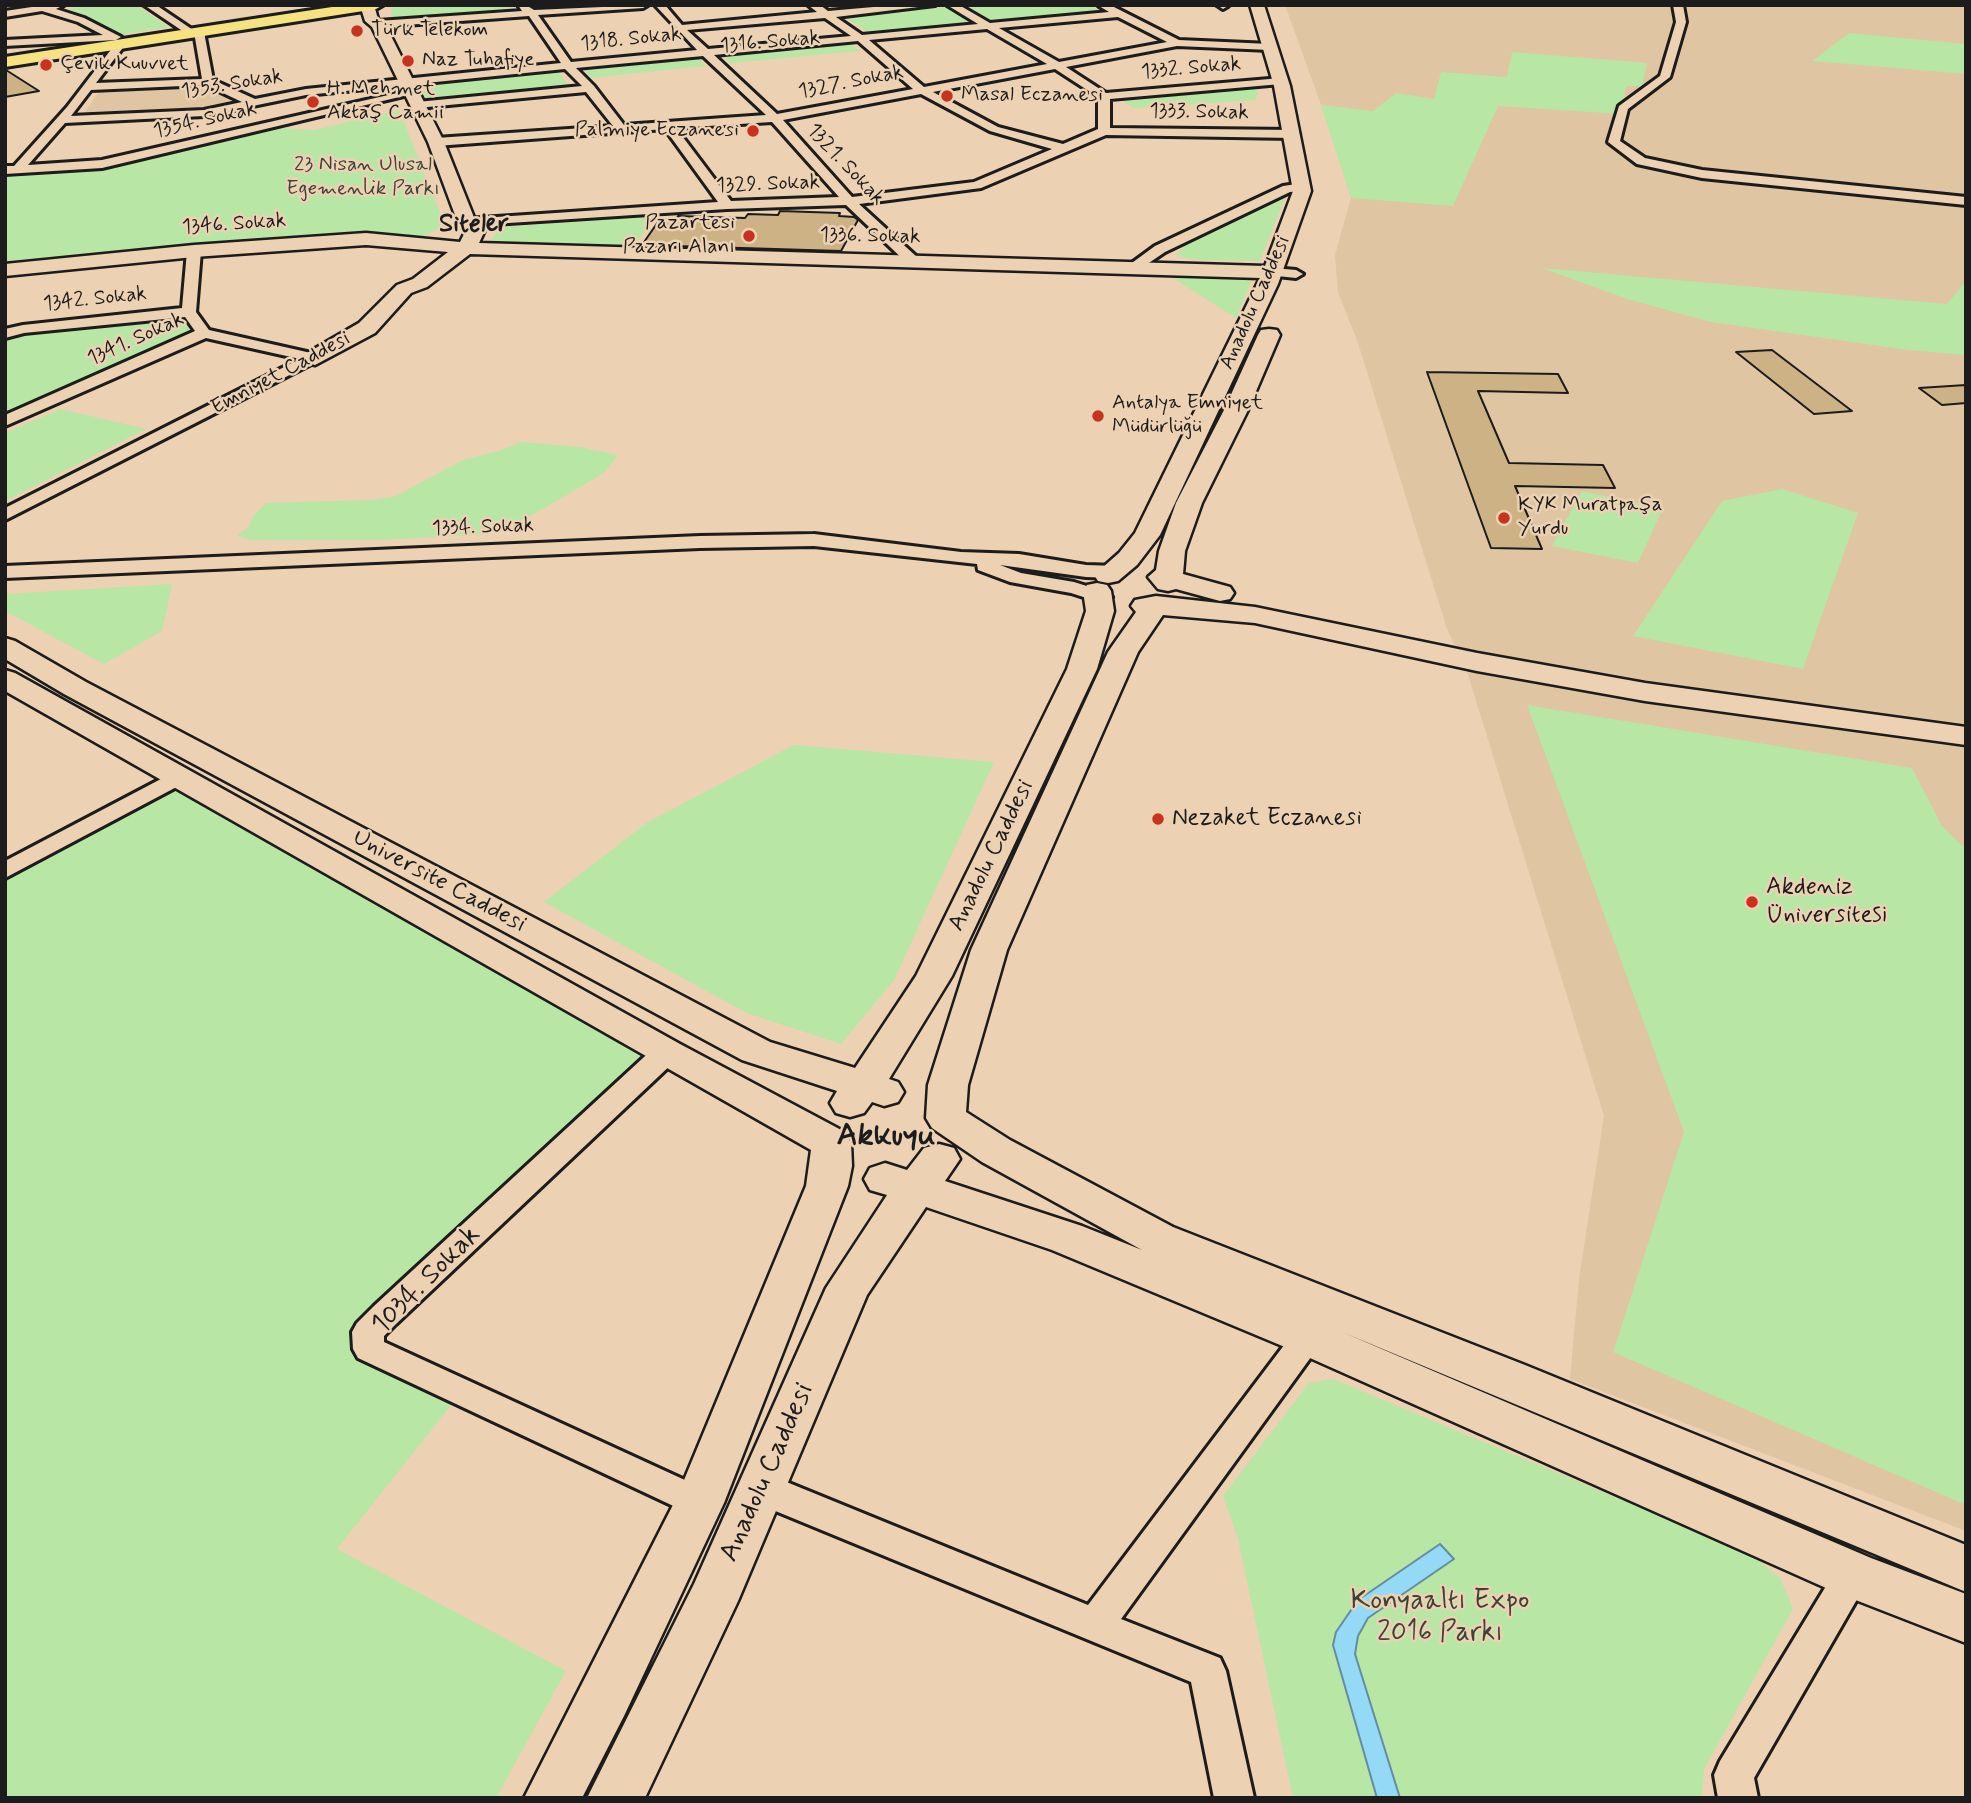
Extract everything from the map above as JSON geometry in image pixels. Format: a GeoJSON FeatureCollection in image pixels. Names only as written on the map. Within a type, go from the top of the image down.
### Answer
{"type":"FeatureCollection","features":[{"type":"Feature","properties":{"kind":"main road"},"geometry":{"type":"LineString","coordinates":[[194,31],[351,5]]}},
{"type":"Feature","properties":{"kind":"main road"},"geometry":{"type":"LineString","coordinates":[[5,60],[119,41],[373,6]]}},
{"type":"Feature","properties":{"kind":"street"},"geometry":{"type":"LineString","coordinates":[[5,14],[68,5]]}},
{"type":"Feature","properties":{"kind":"street"},"geometry":{"type":"LineString","coordinates":[[149,5],[194,31],[208,82]]}},
{"type":"Feature","properties":{"kind":"street"},"geometry":{"type":"LineString","coordinates":[[518,5],[532,13],[568,66],[590,83],[620,128]]}},
{"type":"Feature","properties":{"kind":"street"},"geometry":{"type":"LineString","coordinates":[[373,6],[372,21],[378,24],[643,5]]}},
{"type":"Feature","properties":{"kind":"street","name":"1321. Sokak"},"geometry":{"type":"LineString","coordinates":[[660,5],[679,28],[727,66],[849,201],[913,261]]}},
{"type":"Feature","properties":{"kind":"street"},"geometry":{"type":"LineString","coordinates":[[813,5],[860,38],[920,89],[994,129],[1063,148]]}},
{"type":"Feature","properties":{"kind":"street"},"geometry":{"type":"LineString","coordinates":[[679,28],[930,5]]}},
{"type":"Feature","properties":{"kind":"street"},"geometry":{"type":"LineString","coordinates":[[952,5],[1058,66],[1104,96],[1104,131]]}},
{"type":"Feature","properties":{"kind":"street"},"geometry":{"type":"LineString","coordinates":[[1103,5],[1177,43]]}},
{"type":"Feature","properties":{"kind":"street"},"geometry":{"type":"LineString","coordinates":[[1132,268],[1160,249],[1287,189],[1303,187],[1281,81],[1257,5]]}},
{"type":"Feature","properties":{"kind":"street"},"geometry":{"type":"LineString","coordinates":[[1270,5],[1311,136]]}},
{"type":"Feature","properties":{"kind":"street"},"geometry":{"type":"LineString","coordinates":[[1678,5],[1681,22],[1665,77],[1623,108],[1614,142],[1641,161],[1702,174],[1966,201]]}},
{"type":"Feature","properties":{"kind":"street"},"geometry":{"type":"LineString","coordinates":[[44,9],[81,20],[119,41]]}},
{"type":"Feature","properties":{"kind":"street","name":"1318. Sokak"},"geometry":{"type":"LineString","coordinates":[[412,93],[568,66],[1119,13]]}},
{"type":"Feature","properties":{"kind":"street"},"geometry":{"type":"LineString","coordinates":[[378,24],[436,142],[457,237]]}},
{"type":"Feature","properties":{"kind":"street"},"geometry":{"type":"LineString","coordinates":[[5,43],[119,41]]}},
{"type":"Feature","properties":{"kind":"street"},"geometry":{"type":"LineString","coordinates":[[11,169],[63,120],[90,87],[119,41]]}},
{"type":"Feature","properties":{"kind":"street","name":"1327. Sokak"},"geometry":{"type":"LineString","coordinates":[[436,142],[775,118],[1177,43],[1270,47]]}},
{"type":"Feature","properties":{"kind":"street"},"geometry":{"type":"LineString","coordinates":[[863,54],[876,52]]}},
{"type":"Feature","properties":{"kind":"street","name":"1316. Sokak"},"geometry":{"type":"LineString","coordinates":[[707,68],[727,66]]}},
{"type":"Feature","properties":{"kind":"street","name":"1332. Sokak"},"geometry":{"type":"LineString","coordinates":[[1104,96],[1281,81]]}},
{"type":"Feature","properties":{"kind":"street"},"geometry":{"type":"LineString","coordinates":[[90,87],[208,82],[254,103]]}},
{"type":"Feature","properties":{"kind":"street"},"geometry":{"type":"LineString","coordinates":[[412,93],[590,83]]}},
{"type":"Feature","properties":{"kind":"street","name":"1353. Sokak"},"geometry":{"type":"LineString","coordinates":[[63,120],[204,113],[306,92],[412,93]]}},
{"type":"Feature","properties":{"kind":"street","name":"1354. Sokak"},"geometry":{"type":"LineString","coordinates":[[11,169],[102,164],[412,93]]}},
{"type":"Feature","properties":{"kind":"street"},"geometry":{"type":"LineString","coordinates":[[204,113],[213,140]]}},
{"type":"Feature","properties":{"kind":"street"},"geometry":{"type":"LineString","coordinates":[[668,125],[727,205]]}},
{"type":"Feature","properties":{"kind":"street","name":"1333. Sokak"},"geometry":{"type":"LineString","coordinates":[[1104,131],[1293,134]]}},
{"type":"Feature","properties":{"kind":"street","name":"1329. Sokak"},"geometry":{"type":"LineString","coordinates":[[457,237],[727,205],[849,201],[977,186],[1104,131]]}},
{"type":"Feature","properties":{"kind":"street","name":"Anadolu Caddesi"},"geometry":{"type":"LineString","coordinates":[[615,1798],[712,1601],[849,1288],[922,1161],[989,950],[1123,652],[1159,593],[1189,503],[1236,410],[1290,268],[1303,187]]}},
{"type":"Feature","properties":{"kind":"street","name":"1346. Sokak"},"geometry":{"type":"LineString","coordinates":[[5,270],[194,251],[366,239],[410,243],[457,237]]}},
{"type":"Feature","properties":{"kind":"street","name":"1336. Sokak"},"geometry":{"type":"LineString","coordinates":[[457,237],[913,261],[1132,268],[1290,268]]}},
{"type":"Feature","properties":{"kind":"street","name":"Emniyet Caddesi"},"geometry":{"type":"LineString","coordinates":[[5,515],[315,358],[367,328],[404,289],[420,283],[457,237]]}},
{"type":"Feature","properties":{"kind":"street","name":"1341. Sokak"},"geometry":{"type":"LineString","coordinates":[[7,418],[204,333],[189,312],[194,251]]}},
{"type":"Feature","properties":{"kind":"street","name":"Anadolu Caddesi"},"geometry":{"type":"LineString","coordinates":[[552,1798],[605,1697],[699,1503],[857,1106],[934,976],[1082,669],[1106,584],[1147,535],[1290,268]]}},
{"type":"Feature","properties":{"kind":"street","name":"1342. Sokak"},"geometry":{"type":"LineString","coordinates":[[5,334],[23,329],[189,312]]}},
{"type":"Feature","properties":{"kind":"street"},"geometry":{"type":"LineString","coordinates":[[204,333],[315,358]]}},
{"type":"Feature","properties":{"kind":"street","name":"1334. Sokak"},"geometry":{"type":"LineString","coordinates":[[5,572],[801,540],[869,544],[961,558],[1019,560],[1106,584]]}},
{"type":"Feature","properties":{"kind":"street","name":"1334. Sokak"},"geometry":{"type":"LineString","coordinates":[[961,558],[1017,578],[1074,588],[1106,584]]}},
{"type":"Feature","properties":{"kind":"street"},"geometry":{"type":"LineString","coordinates":[[1106,584],[1141,571],[1159,593],[1190,607],[1255,615],[1477,662],[1645,692],[1966,736]]}},
{"type":"Feature","properties":{"kind":"street"},"geometry":{"type":"LineString","coordinates":[[1159,593],[1966,715]]}},
{"type":"Feature","properties":{"kind":"street","name":"Universite Caddesi"},"geometry":{"type":"LineString","coordinates":[[5,647],[75,688],[857,1106]]}},
{"type":"Feature","properties":{"kind":"street","name":"Universite Caddesi"},"geometry":{"type":"LineString","coordinates":[[5,679],[666,1053],[857,1106]]}},
{"type":"Feature","properties":{"kind":"street"},"geometry":{"type":"LineString","coordinates":[[5,871],[177,777]]}},
{"type":"Feature","properties":{"kind":"street","name":"1034. Sokak"},"geometry":{"type":"LineString","coordinates":[[666,1053],[384,1315],[368,1332],[369,1349],[699,1503]]}},
{"type":"Feature","properties":{"kind":"street"},"geometry":{"type":"LineString","coordinates":[[922,1161],[936,1106],[920,1097],[902,1092],[857,1106],[837,1157],[849,1168],[866,1175],[922,1161],[996,1151],[1158,1239],[1509,1379],[1966,1569]]}},
{"type":"Feature","properties":{"kind":"street"},"geometry":{"type":"LineString","coordinates":[[922,1161],[1067,1238],[1308,1337],[1853,1575],[1966,1619]]}},
{"type":"Feature","properties":{"kind":"street"},"geometry":{"type":"LineString","coordinates":[[1095,1625],[1308,1337]]}},
{"type":"Feature","properties":{"kind":"street"},"geometry":{"type":"LineString","coordinates":[[762,1487],[785,1499],[1207,1671],[1234,1798]]}},
{"type":"Feature","properties":{"kind":"street"},"geometry":{"type":"LineString","coordinates":[[1738,1798],[1734,1775],[1853,1575]]}},
{"type":"Feature","properties":{"kind":"shaded area","name":"Akdeniz Üniversitesi"},"geometry":{"type":"Polygon","coordinates":[[[1285,5],[1966,5],[1966,1531],[1570,1379],[1579,1279],[1604,1116],[1466,668],[1447,629],[1358,343],[1338,292],[1335,255],[1351,198],[1329,127],[1285,5]]]}},
{"type":"Feature","properties":{"kind":"shaded area"},"geometry":{"type":"Polygon","coordinates":[[[196,85],[240,103],[202,111],[83,115],[101,88],[196,85]]]}},
{"type":"Feature","properties":{"kind":"green space"},"geometry":{"type":"Polygon","coordinates":[[[94,5],[136,5],[169,27],[119,35],[88,19],[60,10],[94,5]]]}},
{"type":"Feature","properties":{"kind":"green space"},"geometry":{"type":"Polygon","coordinates":[[[397,5],[507,5],[515,10],[392,18],[391,10],[397,5]]]}},
{"type":"Feature","properties":{"kind":"green space"},"geometry":{"type":"Polygon","coordinates":[[[1090,5],[1102,11],[994,23],[964,6],[1090,5]]]}},
{"type":"Feature","properties":{"kind":"green space"},"geometry":{"type":"Polygon","coordinates":[[[947,7],[973,24],[869,33],[845,17],[947,7]]]}},
{"type":"Feature","properties":{"kind":"green space"},"geometry":{"type":"Polygon","coordinates":[[[1849,33],[1966,44],[1966,74],[1812,61],[1849,33]]]}},
{"type":"Feature","properties":{"kind":"green space"},"geometry":{"type":"Polygon","coordinates":[[[847,41],[860,51],[730,63],[721,54],[847,41]]]}},
{"type":"Feature","properties":{"kind":"green space"},"geometry":{"type":"Polygon","coordinates":[[[1512,52],[1647,63],[1642,86],[1626,86],[1622,114],[1498,106],[1453,206],[1351,198],[1321,105],[1373,111],[1396,93],[1434,99],[1441,72],[1507,77],[1512,52]]]}},
{"type":"Feature","properties":{"kind":"green space"},"geometry":{"type":"Polygon","coordinates":[[[696,55],[706,66],[590,78],[581,67],[696,55]]]}},
{"type":"Feature","properties":{"kind":"green space"},"geometry":{"type":"Polygon","coordinates":[[[556,68],[571,89],[421,103],[414,82],[556,68]]]}},
{"type":"Feature","properties":{"kind":"green space"},"geometry":{"type":"Polygon","coordinates":[[[1249,87],[1258,91],[1255,100],[1133,108],[1118,97],[1249,87]]]}},
{"type":"Feature","properties":{"kind":"green space","name":"23 Nisan Ulusal Egemenlik Parkı"},"geometry":{"type":"Polygon","coordinates":[[[399,110],[445,225],[424,236],[278,236],[5,261],[5,176],[95,170],[280,128],[314,130],[399,110]]]}},
{"type":"Feature","properties":{"kind":"green space"},"geometry":{"type":"Polygon","coordinates":[[[1286,195],[1260,261],[1195,260],[1176,256],[1184,245],[1286,195]]]}},
{"type":"Feature","properties":{"kind":"green space"},"geometry":{"type":"Polygon","coordinates":[[[653,216],[634,248],[489,243],[500,227],[653,216]]]}},
{"type":"Feature","properties":{"kind":"green space"},"geometry":{"type":"Polygon","coordinates":[[[1542,268],[1947,304],[1966,281],[1966,355],[1908,350],[1711,322],[1627,299],[1542,268]]]}},
{"type":"Feature","properties":{"kind":"green space"},"geometry":{"type":"Polygon","coordinates":[[[1165,273],[1247,277],[1251,282],[1236,318],[1165,273]]]}},
{"type":"Feature","properties":{"kind":"green space"},"geometry":{"type":"Polygon","coordinates":[[[182,315],[195,334],[12,414],[5,412],[5,337],[26,332],[182,315]]]}},
{"type":"Feature","properties":{"kind":"green space"},"geometry":{"type":"Polygon","coordinates":[[[60,409],[146,429],[5,501],[5,433],[60,409]]]}},
{"type":"Feature","properties":{"kind":"green space"},"geometry":{"type":"Polygon","coordinates":[[[521,442],[580,447],[618,455],[604,473],[522,521],[490,534],[378,540],[249,540],[237,535],[248,528],[253,516],[266,503],[372,500],[396,496],[463,460],[521,442]]]}},
{"type":"Feature","properties":{"kind":"green space"},"geometry":{"type":"Polygon","coordinates":[[[1782,489],[1858,513],[1803,669],[1633,636],[1722,501],[1782,489]]]}},
{"type":"Feature","properties":{"kind":"green space"},"geometry":{"type":"Polygon","coordinates":[[[1582,491],[1663,508],[1638,563],[1552,546],[1582,491]]]}},
{"type":"Feature","properties":{"kind":"green space"},"geometry":{"type":"Polygon","coordinates":[[[172,584],[162,631],[104,664],[5,611],[5,594],[172,584]]]}},
{"type":"Feature","properties":{"kind":"green space"},"geometry":{"type":"Polygon","coordinates":[[[1527,705],[1912,768],[1942,826],[1966,849],[1966,1505],[1613,1352],[1684,1132],[1527,705]]]}},
{"type":"Feature","properties":{"kind":"green space"},"geometry":{"type":"Polygon","coordinates":[[[794,745],[994,762],[894,980],[841,1044],[747,1013],[544,902],[648,822],[794,745]]]}},
{"type":"Feature","properties":{"kind":"green space"},"geometry":{"type":"Polygon","coordinates":[[[178,777],[666,1053],[368,1332],[462,1391],[337,1549],[566,1671],[496,1798],[5,1798],[5,871],[178,777]]]}},
{"type":"Feature","properties":{"kind":"green space","name":"Konyaaltı Expo 2016 Parkı"},"geometry":{"type":"Polygon","coordinates":[[[1333,1379],[1751,1554],[1780,1578],[1793,1609],[1704,1769],[1702,1798],[1293,1798],[1238,1539],[1223,1496],[1309,1383],[1333,1379]]]}},
{"type":"Feature","properties":{"kind":"water"},"geometry":{"type":"Polygon","coordinates":[[[1440,1544],[1454,1559],[1368,1618],[1358,1636],[1355,1654],[1400,1798],[1377,1798],[1333,1645],[1336,1632],[1358,1600],[1440,1544]]]}},
{"type":"Feature","properties":{"kind":"building"},"geometry":{"type":"Polygon","coordinates":[[[6,70],[39,91],[5,97],[6,70]]]}},
{"type":"Feature","properties":{"kind":"building","name":"Pazartesi Pazarı Alanı"},"geometry":{"type":"Polygon","coordinates":[[[780,211],[840,213],[839,216],[854,217],[858,220],[841,251],[642,245],[660,219],[675,220],[678,216],[745,218],[748,214],[778,215],[780,211]]]}},
{"type":"Feature","properties":{"kind":"building"},"geometry":{"type":"Polygon","coordinates":[[[1772,350],[1852,411],[1814,414],[1736,352],[1772,350]]]}},
{"type":"Feature","properties":{"kind":"building"},"geometry":{"type":"Polygon","coordinates":[[[1427,372],[1558,374],[1568,393],[1478,391],[1509,463],[1603,465],[1615,488],[1515,486],[1542,549],[1491,548],[1427,372]]]}},
{"type":"Feature","properties":{"kind":"building"},"geometry":{"type":"Polygon","coordinates":[[[1966,385],[1966,403],[1942,405],[1919,388],[1966,385]]]}},
{"type":"Feature","properties":{"kind":"place","name":"Türk Telekom"},"geometry":{"type":"Point","coordinates":[357,31]}},
{"type":"Feature","properties":{"kind":"place","name":"Naz Tuhafiye"},"geometry":{"type":"Point","coordinates":[408,61]}},
{"type":"Feature","properties":{"kind":"place","name":"Çevik Kuuvvet"},"geometry":{"type":"Point","coordinates":[46,65]}},
{"type":"Feature","properties":{"kind":"place","name":"Masal Eczanesi"},"geometry":{"type":"Point","coordinates":[947,96]}},
{"type":"Feature","properties":{"kind":"place","name":"H. Mehmet Aktaş Camii"},"geometry":{"type":"Point","coordinates":[313,102]}},
{"type":"Feature","properties":{"kind":"place","name":"Palmiye Eczanesi"},"geometry":{"type":"Point","coordinates":[753,131]}},
{"type":"Feature","properties":{"kind":"place","name":"Pazartesi Pazarı Alanı"},"geometry":{"type":"Point","coordinates":[749,236]}},
{"type":"Feature","properties":{"kind":"place","name":"Antalya Emniyet Müdürlüğü"},"geometry":{"type":"Point","coordinates":[1098,416]}},
{"type":"Feature","properties":{"kind":"place","name":"KYK Muratpaşa Yurdu"},"geometry":{"type":"Point","coordinates":[1504,518]}},
{"type":"Feature","properties":{"kind":"place","name":"Nezaket Eczanesi"},"geometry":{"type":"Point","coordinates":[1158,819]}},
{"type":"Feature","properties":{"kind":"place","name":"Akdeniz Üniversitesi"},"geometry":{"type":"Point","coordinates":[1752,902]}},
{"type":"Feature","properties":{"kind":"district","name":"Siteler"},"geometry":{"type":"Point","coordinates":[474,226]}},
{"type":"Feature","properties":{"kind":"district","name":"Akkuyu"},"geometry":{"type":"Point","coordinates":[886,1137]}}]}
